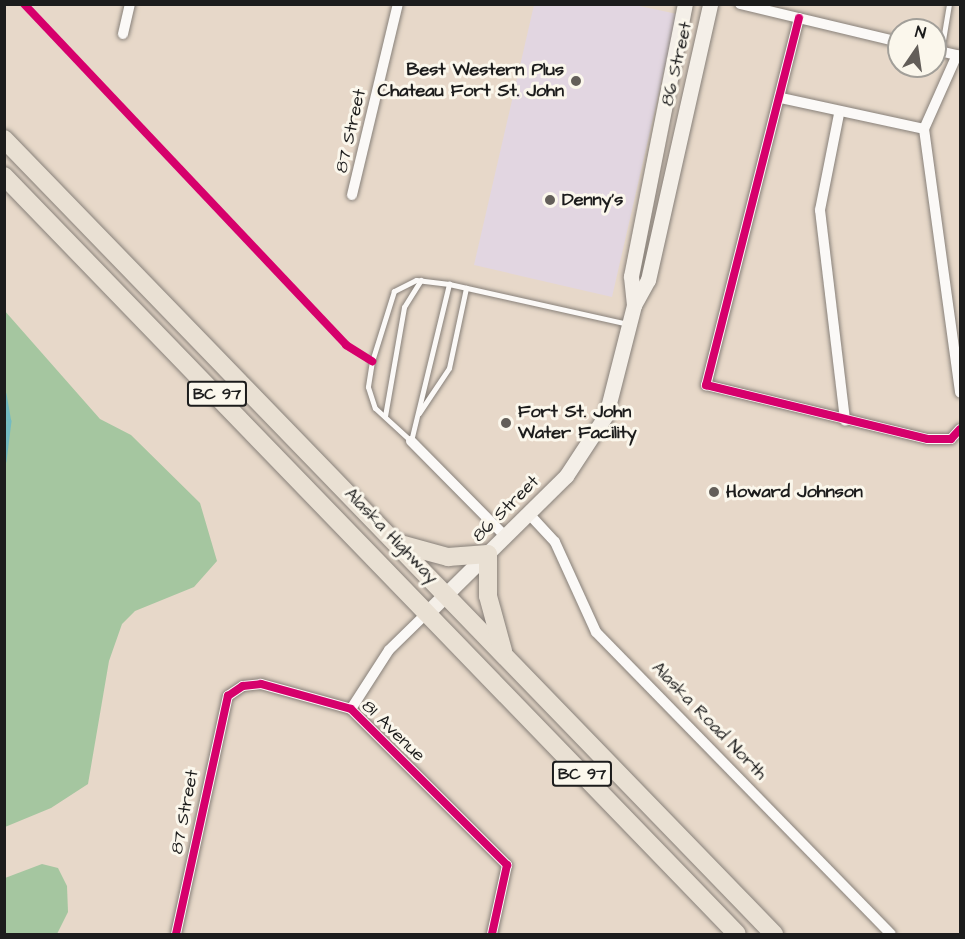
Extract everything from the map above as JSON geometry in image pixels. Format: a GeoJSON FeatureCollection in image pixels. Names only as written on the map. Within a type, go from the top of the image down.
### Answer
{"type":"FeatureCollection","features":[{"type":"Feature","properties":{"kind":"highway","name":"Alaska Highway"},"geometry":{"type":"LineString","coordinates":[[4,139],[398,543],[774,934]]}},
{"type":"Feature","properties":{"kind":"highway","name":"Alaska Highway"},"geometry":{"type":"LineString","coordinates":[[4,176],[737,934]]}},
{"type":"Feature","properties":{"kind":"highway"},"geometry":{"type":"LineString","coordinates":[[398,543],[448,557],[488,554],[488,596],[504,653]]}},
{"type":"Feature","properties":{"kind":"main road","name":"86 Street"},"geometry":{"type":"LineString","coordinates":[[634,305],[631,276],[685,4]]}},
{"type":"Feature","properties":{"kind":"main road","name":"86 Street"},"geometry":{"type":"LineString","coordinates":[[428,612],[529,514],[597,435],[634,305],[648,280],[710,4]]}},
{"type":"Feature","properties":{"kind":"street"},"geometry":{"type":"LineString","coordinates":[[123,34],[130,4]]}},
{"type":"Feature","properties":{"kind":"street","name":"87 Street"},"geometry":{"type":"LineString","coordinates":[[352,195],[398,4]]}},
{"type":"Feature","properties":{"kind":"street"},"geometry":{"type":"LineString","coordinates":[[740,4],[887,39]]}},
{"type":"Feature","properties":{"kind":"street"},"geometry":{"type":"LineString","coordinates":[[799,18],[781,98],[706,385],[845,421],[928,439],[951,440],[960,429]]}},
{"type":"Feature","properties":{"kind":"street"},"geometry":{"type":"LineString","coordinates":[[959,56],[924,129],[960,393]]}},
{"type":"Feature","properties":{"kind":"street"},"geometry":{"type":"LineString","coordinates":[[781,98],[839,114],[924,129]]}},
{"type":"Feature","properties":{"kind":"street"},"geometry":{"type":"LineString","coordinates":[[839,114],[820,210],[845,421]]}},
{"type":"Feature","properties":{"kind":"street"},"geometry":{"type":"LineString","coordinates":[[411,441],[505,536]]}},
{"type":"Feature","properties":{"kind":"street","name":"Alaska Road North"},"geometry":{"type":"LineString","coordinates":[[529,514],[555,542],[586,615],[606,643],[891,934]]}},
{"type":"Feature","properties":{"kind":"street","name":"86 Street"},"geometry":{"type":"LineString","coordinates":[[351,709],[388,650],[428,612]]}},
{"type":"Feature","properties":{"kind":"street","name":"81 Avenue"},"geometry":{"type":"LineString","coordinates":[[228,696],[243,686],[261,684],[351,709],[507,865],[492,934]]}},
{"type":"Feature","properties":{"kind":"street","name":"87 Street"},"geometry":{"type":"LineString","coordinates":[[176,934],[228,696]]}},
{"type":"Feature","properties":{"kind":"lane"},"geometry":{"type":"LineString","coordinates":[[449,284],[411,441],[385,416],[368,387],[374,351],[394,291],[421,280],[449,284],[630,324]]}},
{"type":"Feature","properties":{"kind":"lane"},"geometry":{"type":"LineString","coordinates":[[385,416],[404,307],[421,280]]}},
{"type":"Feature","properties":{"kind":"lane"},"geometry":{"type":"LineString","coordinates":[[418,413],[449,368],[466,288]]}},
{"type":"Feature","properties":{"kind":"shaded area"},"geometry":{"type":"Polygon","coordinates":[[[534,5],[635,5],[677,14],[612,297],[474,265],[534,5]]]}},
{"type":"Feature","properties":{"kind":"green space"},"geometry":{"type":"Polygon","coordinates":[[[4,310],[100,419],[131,435],[200,503],[217,561],[194,587],[135,611],[122,624],[109,661],[88,784],[51,808],[5,827],[4,310]]]}},
{"type":"Feature","properties":{"kind":"green space"},"geometry":{"type":"Polygon","coordinates":[[[42,864],[58,868],[67,886],[68,912],[57,934],[5,934],[5,878],[42,864]]]}},
{"type":"Feature","properties":{"kind":"waterway"},"geometry":{"type":"LineString","coordinates":[[4,394],[9,421],[4,461]]}},
{"type":"Feature","properties":{"kind":"cycle path"},"geometry":{"type":"LineString","coordinates":[[24,4],[346,345],[372,361]]}},
{"type":"Feature","properties":{"kind":"cycle path"},"geometry":{"type":"LineString","coordinates":[[799,18],[706,385],[928,439],[951,439],[960,429]]}},
{"type":"Feature","properties":{"kind":"cycle path"},"geometry":{"type":"LineString","coordinates":[[176,934],[228,696],[243,686],[261,684],[351,709],[507,865],[492,934]]}},
{"type":"Feature","properties":{"kind":"place","name":"Best Western Plus Chateau Fort St. John"},"geometry":{"type":"Point","coordinates":[576,81]}},
{"type":"Feature","properties":{"kind":"place","name":"Denny's"},"geometry":{"type":"Point","coordinates":[550,200]}},
{"type":"Feature","properties":{"kind":"place","name":"Fort St. John Water Facility"},"geometry":{"type":"Point","coordinates":[506,423]}},
{"type":"Feature","properties":{"kind":"place","name":"Howard Johnson"},"geometry":{"type":"Point","coordinates":[714,492]}}]}
